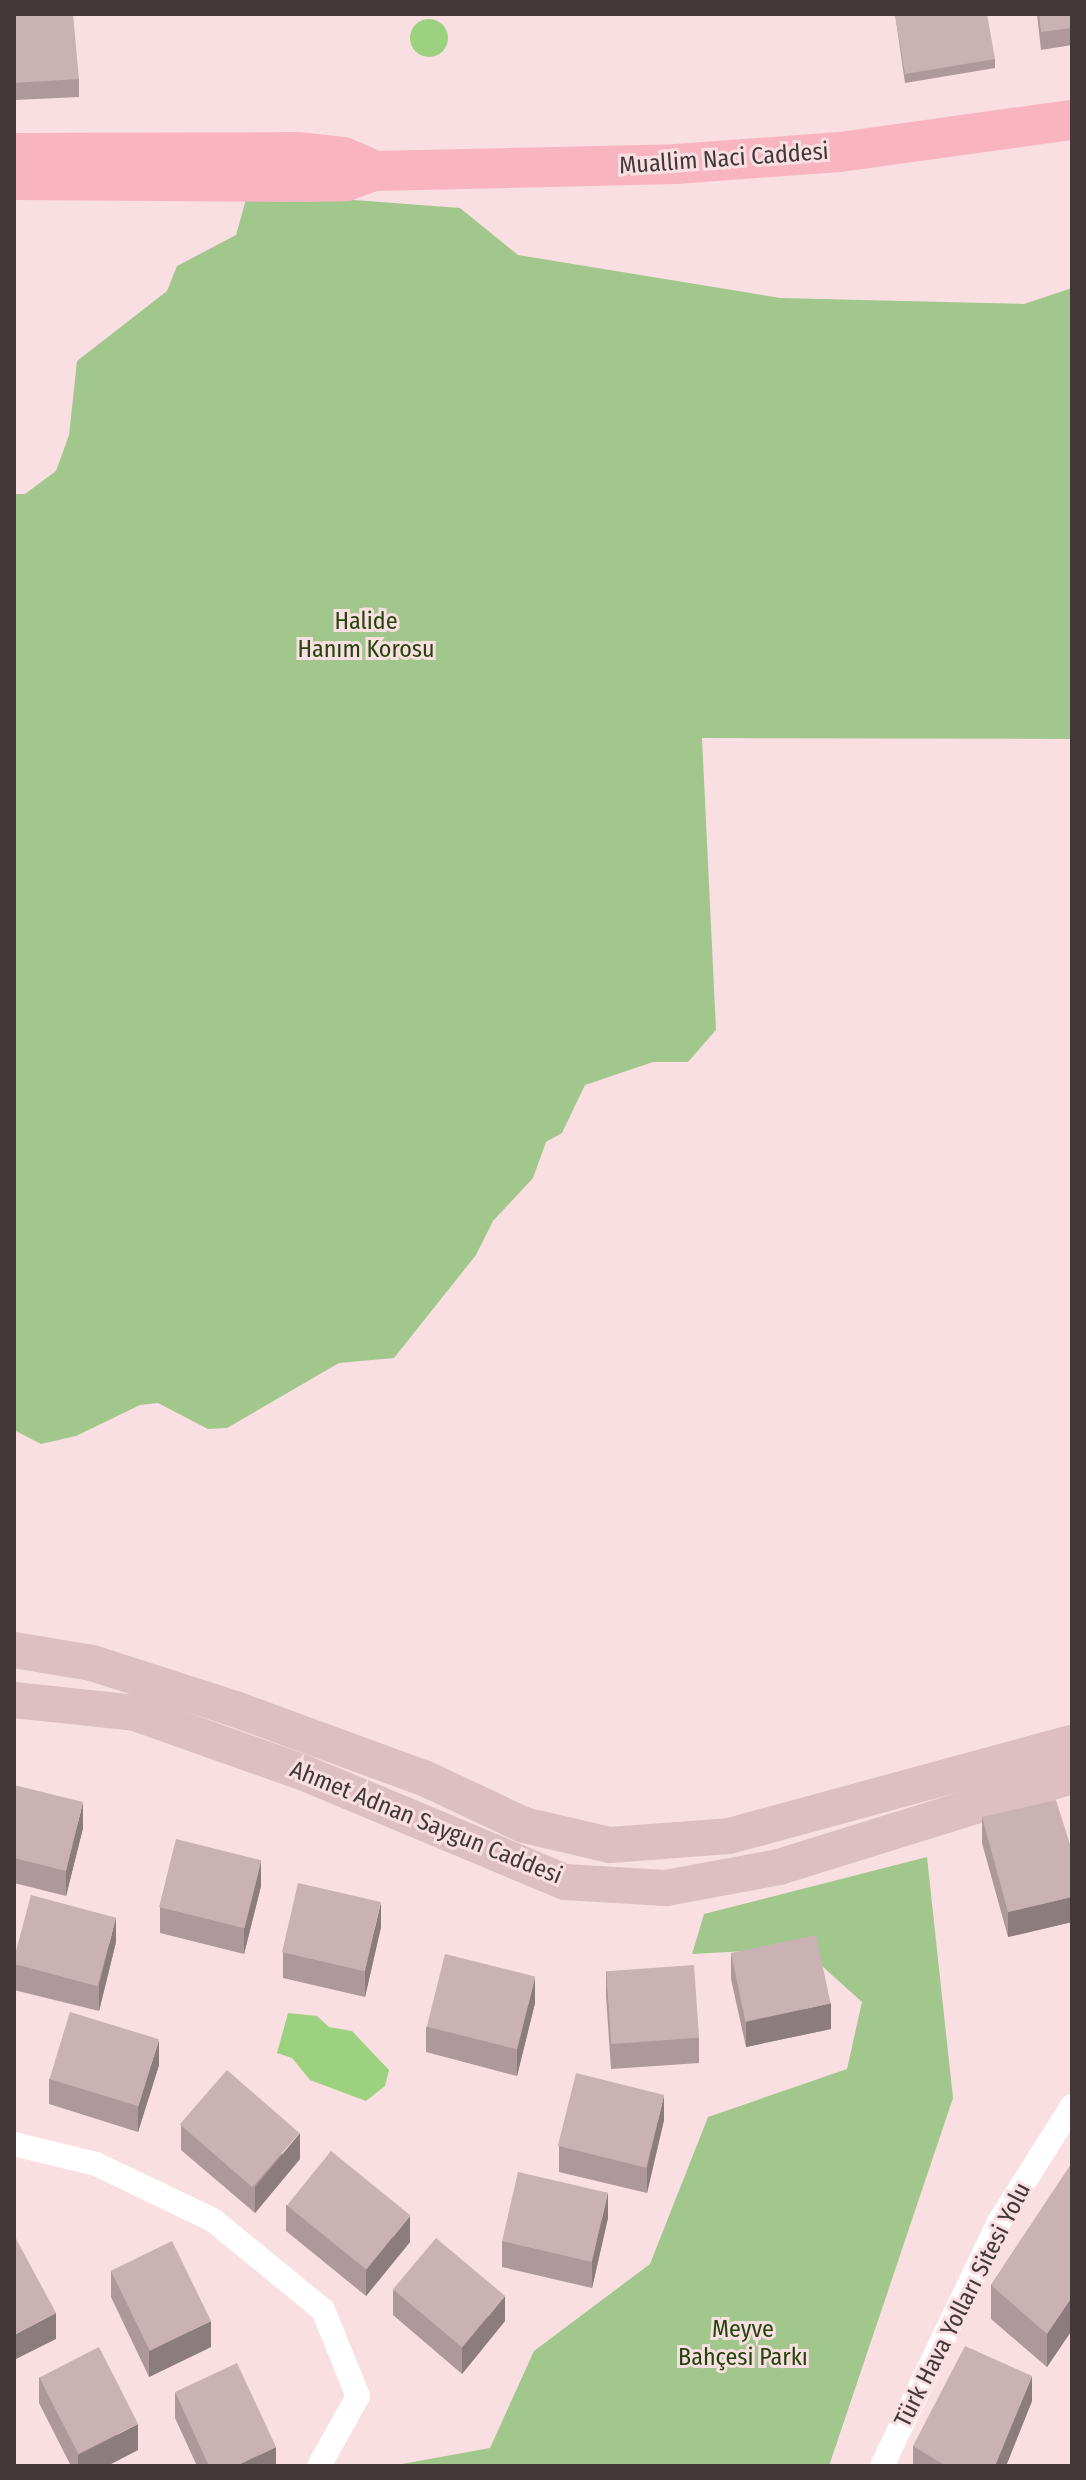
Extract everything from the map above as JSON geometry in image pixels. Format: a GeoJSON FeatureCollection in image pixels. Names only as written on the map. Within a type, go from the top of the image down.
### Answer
{"type":"FeatureCollection","features":[{"type":"Feature","properties":{"kind":"main road","name":"Muallim Naci Caddesi"},"geometry":{"type":"LineString","coordinates":[[14,180],[346,181],[373,171],[718,161],[840,152],[1072,120]]}},
{"type":"Feature","properties":{"kind":"main road","name":"Muallim Naci Caddesi"},"geometry":{"type":"LineString","coordinates":[[14,153],[297,152],[343,157],[373,171]]}},
{"type":"Feature","properties":{"kind":"main road","name":"Ahmet Adnan Saygun Caddesi"},"geometry":{"type":"LineString","coordinates":[[14,1650],[92,1663],[235,1709],[424,1778],[524,1825],[610,1845],[729,1836],[1072,1743]]}},
{"type":"Feature","properties":{"kind":"main road","name":"Ahmet Adnan Saygun Caddesi"},"geometry":{"type":"LineString","coordinates":[[14,1700],[135,1713],[302,1772],[565,1882],[666,1888],[766,1870],[1072,1776]]}},
{"type":"Feature","properties":{"kind":"street","name":"Türk Hava Yolları Sitesi Yolu"},"geometry":{"type":"LineString","coordinates":[[882,2466],[999,2222],[1072,2106]]}},
{"type":"Feature","properties":{"kind":"street"},"geometry":{"type":"LineString","coordinates":[[14,2144],[96,2164],[213,2220],[323,2310],[358,2396],[319,2466]]}},
{"type":"Feature","properties":{"kind":"green space","name":"Halide Hanım Korosu"},"geometry":{"type":"Polygon","coordinates":[[[248,192],[460,208],[518,255],[780,298],[1024,304],[1072,288],[1072,739],[702,738],[716,1030],[688,1062],[653,1062],[585,1085],[562,1133],[546,1142],[533,1178],[493,1221],[476,1255],[394,1358],[339,1363],[227,1428],[208,1429],[158,1403],[140,1405],[76,1436],[41,1444],[14,1430],[14,494],[25,494],[56,471],[69,435],[77,361],[167,291],[177,266],[236,235],[248,192]]]}},
{"type":"Feature","properties":{"kind":"green space","name":"Meyve Bahçesi Parkı"},"geometry":{"type":"Polygon","coordinates":[[[927,1857],[953,2098],[829,2466],[391,2466],[490,2448],[534,2351],[650,2264],[708,2117],[847,2069],[862,2002],[802,1948],[692,1954],[704,1914],[927,1857]]]}},
{"type":"Feature","properties":{"kind":"shaded area"},"geometry":{"type":"Polygon","coordinates":[[[429,19],[443,24],[448,38],[443,52],[429,57],[415,52],[410,38],[415,24],[429,19]]]}},
{"type":"Feature","properties":{"kind":"shaded area"},"geometry":{"type":"Polygon","coordinates":[[[288,2013],[317,2016],[329,2027],[352,2031],[389,2070],[385,2086],[366,2101],[310,2080],[292,2058],[277,2053],[288,2013]]]}},
{"type":"Feature","properties":{"kind":"building"},"geometry":{"type":"Polygon","coordinates":[[[14,14],[73,14],[79,79],[14,83],[14,14]]]}},
{"type":"Feature","properties":{"kind":"building"},"geometry":{"type":"Polygon","coordinates":[[[895,14],[987,14],[995,59],[905,74],[895,14]]]}},
{"type":"Feature","properties":{"kind":"building"},"geometry":{"type":"Polygon","coordinates":[[[1039,14],[1072,14],[1072,28],[1041,32],[1039,14]]]}},
{"type":"Feature","properties":{"kind":"building"},"geometry":{"type":"Polygon","coordinates":[[[14,1785],[83,1802],[66,1871],[14,1858],[14,1785]]]}},
{"type":"Feature","properties":{"kind":"building"},"geometry":{"type":"Polygon","coordinates":[[[1056,1800],[1072,1851],[1072,1897],[1008,1912],[982,1817],[1056,1800]]]}},
{"type":"Feature","properties":{"kind":"building"},"geometry":{"type":"Polygon","coordinates":[[[176,1839],[261,1860],[244,1928],[159,1907],[176,1839]]]}},
{"type":"Feature","properties":{"kind":"building"},"geometry":{"type":"Polygon","coordinates":[[[298,1883],[381,1902],[365,1971],[282,1952],[298,1883]]]}},
{"type":"Feature","properties":{"kind":"building"},"geometry":{"type":"Polygon","coordinates":[[[31,1895],[116,1918],[98,1986],[14,1964],[31,1895]]]}},
{"type":"Feature","properties":{"kind":"building"},"geometry":{"type":"Polygon","coordinates":[[[816,1935],[831,2003],[745,2022],[731,1953],[816,1935]]]}},
{"type":"Feature","properties":{"kind":"building"},"geometry":{"type":"Polygon","coordinates":[[[445,1954],[535,1976],[517,2049],[427,2027],[445,1954]]]}},
{"type":"Feature","properties":{"kind":"building"},"geometry":{"type":"Polygon","coordinates":[[[694,1965],[699,2038],[611,2044],[606,1971],[694,1965]]]}},
{"type":"Feature","properties":{"kind":"building"},"geometry":{"type":"Polygon","coordinates":[[[70,2012],[159,2039],[138,2106],[50,2079],[70,2012]]]}},
{"type":"Feature","properties":{"kind":"building"},"geometry":{"type":"Polygon","coordinates":[[[227,2070],[299,2133],[252,2187],[180,2124],[227,2070]]]}},
{"type":"Feature","properties":{"kind":"building"},"geometry":{"type":"Polygon","coordinates":[[[576,2073],[664,2095],[646,2168],[558,2146],[576,2073]]]}},
{"type":"Feature","properties":{"kind":"building"},"geometry":{"type":"Polygon","coordinates":[[[331,2151],[410,2215],[366,2270],[287,2205],[331,2151]]]}},
{"type":"Feature","properties":{"kind":"building"},"geometry":{"type":"Polygon","coordinates":[[[1072,2163],[1072,2297],[1047,2334],[991,2285],[1072,2163]]]}},
{"type":"Feature","properties":{"kind":"building"},"geometry":{"type":"Polygon","coordinates":[[[518,2172],[608,2193],[592,2262],[502,2241],[518,2172]]]}},
{"type":"Feature","properties":{"kind":"building"},"geometry":{"type":"Polygon","coordinates":[[[14,2235],[56,2313],[14,2335],[14,2235]]]}},
{"type":"Feature","properties":{"kind":"building"},"geometry":{"type":"Polygon","coordinates":[[[436,2238],[505,2296],[462,2347],[393,2289],[436,2238]]]}},
{"type":"Feature","properties":{"kind":"building"},"geometry":{"type":"Polygon","coordinates":[[[172,2241],[211,2321],[150,2351],[111,2271],[172,2241]]]}},
{"type":"Feature","properties":{"kind":"building"},"geometry":{"type":"Polygon","coordinates":[[[965,2346],[1032,2376],[995,2466],[946,2466],[913,2446],[965,2346]]]}},
{"type":"Feature","properties":{"kind":"building"},"geometry":{"type":"Polygon","coordinates":[[[99,2347],[138,2424],[78,2454],[39,2377],[99,2347]]]}},
{"type":"Feature","properties":{"kind":"building"},"geometry":{"type":"Polygon","coordinates":[[[237,2363],[276,2447],[236,2466],[209,2466],[175,2392],[237,2363]]]}}]}
